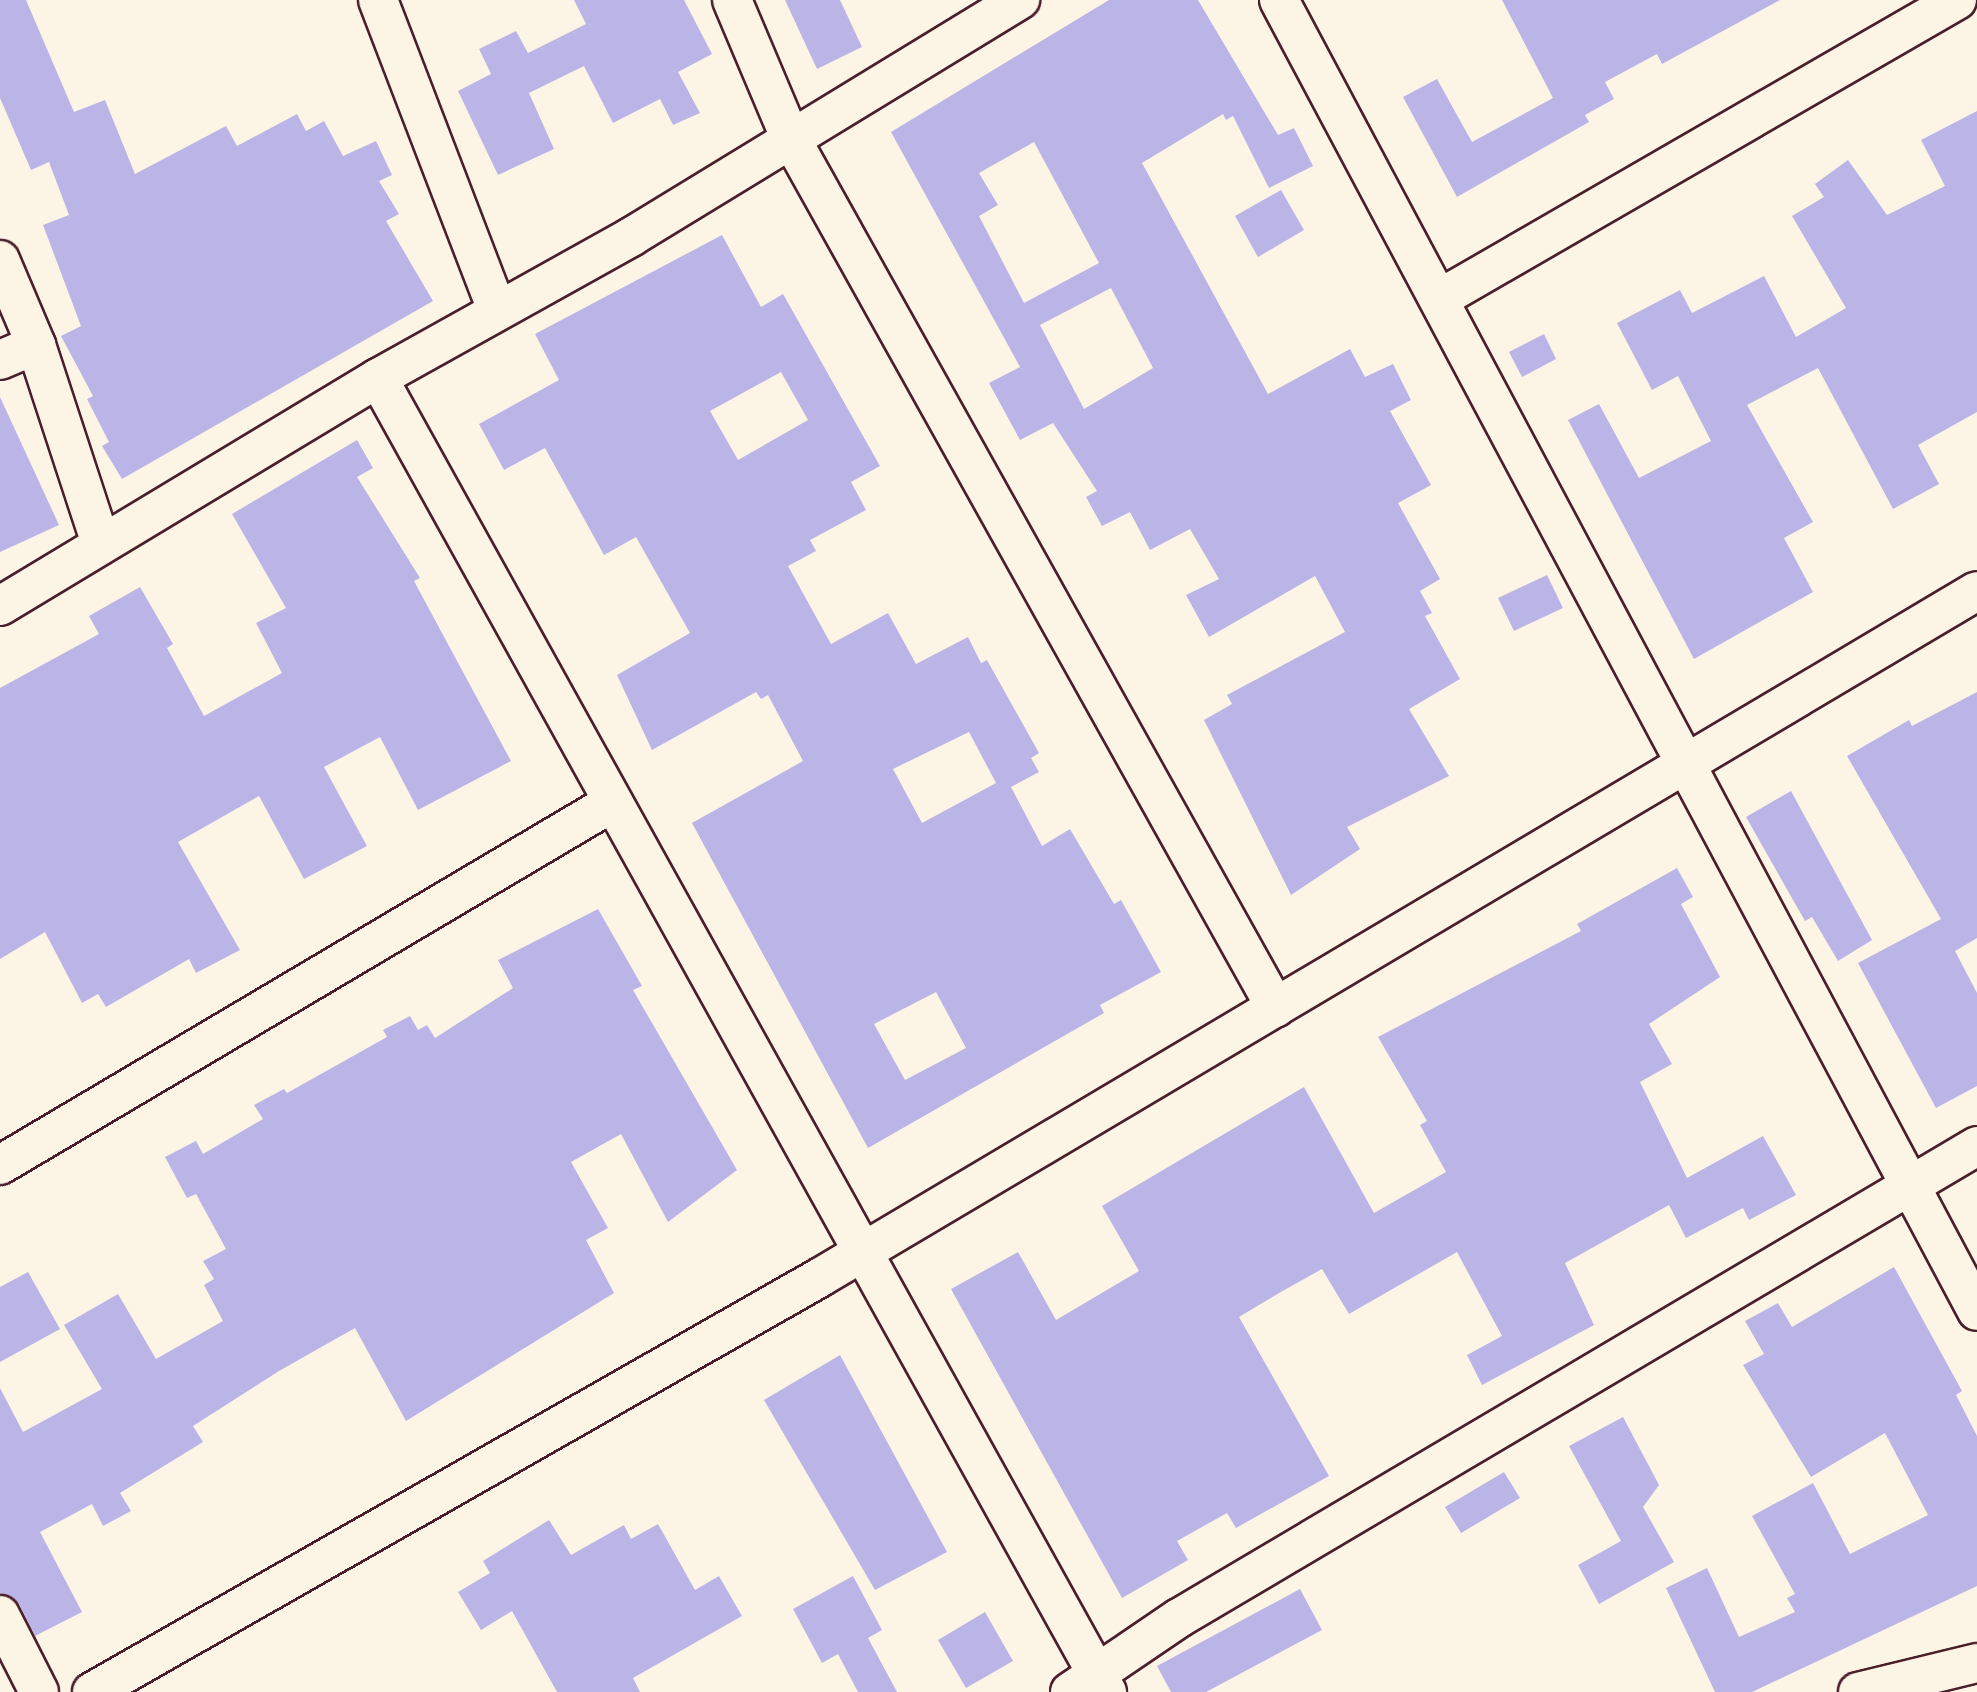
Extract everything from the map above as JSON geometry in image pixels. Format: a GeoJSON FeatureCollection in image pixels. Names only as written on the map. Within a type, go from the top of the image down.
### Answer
{"type":"FeatureCollection","features":[{"type":"Feature","properties":{"kind":"street"},"geometry":{"type":"LineString","coordinates":[[378,0],[497,310]]}},
{"type":"Feature","properties":{"kind":"street"},"geometry":{"type":"LineString","coordinates":[[732,0],[790,137],[1276,1008]]}},
{"type":"Feature","properties":{"kind":"street"},"geometry":{"type":"LineString","coordinates":[[0,606],[378,378],[631,237],[790,137],[1020,0]]}},
{"type":"Feature","properties":{"kind":"street"},"geometry":{"type":"LineString","coordinates":[[1279,0],[1908,1187],[1977,1311]]}},
{"type":"Feature","properties":{"kind":"street"},"geometry":{"type":"LineString","coordinates":[[1439,299],[1957,0]]}},
{"type":"Feature","properties":{"kind":"street"},"geometry":{"type":"LineString","coordinates":[[0,260],[36,345],[101,544]]}},
{"type":"Feature","properties":{"kind":"street"},"geometry":{"type":"LineString","coordinates":[[0,360],[36,345]]}},
{"type":"Feature","properties":{"kind":"street"},"geometry":{"type":"LineString","coordinates":[[378,378],[862,1252],[1092,1686],[1179,1618],[1977,1146]]}},
{"type":"Feature","properties":{"kind":"street"},"geometry":{"type":"LineString","coordinates":[[92,1692],[862,1252],[1977,591]]}},
{"type":"Feature","properties":{"kind":"street"},"geometry":{"type":"LineString","coordinates":[[0,1165],[613,802]]}},
{"type":"Feature","properties":{"kind":"street"},"geometry":{"type":"LineString","coordinates":[[0,1615],[39,1692]]}},
{"type":"Feature","properties":{"kind":"street"},"geometry":{"type":"LineString","coordinates":[[1858,1692],[1977,1663]]}},
{"type":"Feature","properties":{"kind":"building"},"geometry":{"type":"Polygon","coordinates":[[[0,0],[26,0],[74,112],[105,100],[135,174],[226,126],[237,146],[297,114],[306,131],[324,121],[343,156],[376,141],[392,175],[379,181],[399,214],[386,221],[433,301],[122,479],[102,446],[109,442],[87,399],[93,396],[61,336],[81,326],[43,225],[69,215],[49,162],[31,170],[0,98],[0,0]]]}},
{"type":"Feature","properties":{"kind":"building"},"geometry":{"type":"Polygon","coordinates":[[[574,0],[684,0],[712,54],[678,72],[700,113],[673,125],[660,99],[613,123],[584,66],[529,93],[554,149],[498,175],[458,91],[491,74],[479,49],[516,31],[528,53],[586,24],[574,0]]]}},
{"type":"Feature","properties":{"kind":"building"},"geometry":{"type":"Polygon","coordinates":[[[785,0],[840,0],[862,47],[817,69],[785,0]]]}},
{"type":"Feature","properties":{"kind":"building"},"geometry":{"type":"Polygon","coordinates":[[[1109,0],[1198,0],[1278,135],[1294,128],[1313,166],[1269,188],[1233,116],[1226,120],[1223,114],[1142,163],[1268,394],[1350,349],[1365,377],[1393,364],[1411,400],[1390,411],[1431,485],[1398,503],[1440,579],[1420,591],[1432,613],[1425,616],[1460,679],[1409,709],[1449,776],[1347,827],[1360,849],[1291,895],[1204,720],[1232,704],[1227,695],[1345,632],[1315,576],[1209,637],[1186,595],[1219,579],[1190,529],[1150,550],[1130,512],[1102,526],[1086,497],[1097,491],[1053,423],[1020,440],[989,383],[1020,367],[891,132],[1109,0]],[[1034,142],[979,173],[998,205],[979,216],[1024,303],[1099,263],[1034,142]],[[1111,288],[1040,325],[1084,409],[1153,368],[1111,288]]]}},
{"type":"Feature","properties":{"kind":"building"},"geometry":{"type":"Polygon","coordinates":[[[1502,0],[1780,0],[1662,64],[1657,54],[1605,82],[1614,99],[1585,115],[1589,122],[1457,197],[1403,97],[1437,79],[1472,142],[1553,98],[1502,0]]]}},
{"type":"Feature","properties":{"kind":"building"},"geometry":{"type":"Polygon","coordinates":[[[1977,111],[1977,412],[1918,445],[1939,484],[1893,509],[1818,368],[1747,405],[1813,522],[1784,538],[1813,592],[1694,659],[1568,420],[1599,404],[1639,478],[1711,441],[1678,376],[1652,390],[1617,323],[1680,290],[1692,313],[1764,276],[1796,337],[1846,308],[1792,216],[1824,197],[1815,184],[1848,160],[1887,215],[1945,186],[1921,140],[1977,111]]]}},
{"type":"Feature","properties":{"kind":"building"},"geometry":{"type":"Polygon","coordinates":[[[1281,190],[1304,230],[1258,257],[1235,216],[1281,190]]]}},
{"type":"Feature","properties":{"kind":"building"},"geometry":{"type":"Polygon","coordinates":[[[722,235],[761,307],[783,294],[880,466],[851,482],[866,510],[810,540],[816,551],[788,566],[831,644],[888,613],[916,664],[968,637],[981,663],[987,660],[1039,753],[1031,758],[1039,772],[1011,787],[1042,846],[1070,829],[1114,904],[1121,900],[1161,972],[1100,1005],[1104,1013],[868,1148],[692,823],[803,761],[768,695],[761,699],[756,692],[652,750],[617,675],[690,633],[636,537],[604,555],[545,448],[504,470],[479,424],[559,380],[535,334],[722,235]],[[781,372],[710,411],[738,460],[808,420],[781,372]],[[969,732],[893,769],[922,823],[996,783],[969,732]],[[936,992],[874,1024],[905,1080],[966,1048],[936,992]]]}},
{"type":"Feature","properties":{"kind":"building"},"geometry":{"type":"Polygon","coordinates":[[[1544,334],[1556,359],[1522,377],[1509,352],[1544,334]]]}},
{"type":"Feature","properties":{"kind":"building"},"geometry":{"type":"Polygon","coordinates":[[[0,397],[59,525],[0,552],[0,397]]]}},
{"type":"Feature","properties":{"kind":"building"},"geometry":{"type":"Polygon","coordinates":[[[357,440],[373,468],[357,477],[420,578],[414,581],[511,761],[418,810],[380,737],[324,767],[367,846],[304,879],[259,796],[178,842],[240,950],[196,973],[189,959],[106,1007],[98,994],[82,1003],[45,932],[0,959],[0,688],[99,634],[89,616],[140,587],[173,644],[167,648],[204,716],[282,673],[256,623],[286,608],[232,514],[357,440]]]}},
{"type":"Feature","properties":{"kind":"building"},"geometry":{"type":"Polygon","coordinates":[[[1547,575],[1563,608],[1514,631],[1498,598],[1547,575]]]}},
{"type":"Feature","properties":{"kind":"building"},"geometry":{"type":"Polygon","coordinates":[[[1977,692],[1977,938],[1955,951],[1977,993],[1977,1086],[1936,1108],[1858,963],[1941,919],[1847,756],[1909,720],[1912,726],[1977,692]]]}},
{"type":"Feature","properties":{"kind":"building"},"geometry":{"type":"Polygon","coordinates":[[[1791,791],[1872,940],[1838,961],[1812,917],[1805,921],[1746,817],[1791,791]]]}},
{"type":"Feature","properties":{"kind":"building"},"geometry":{"type":"Polygon","coordinates":[[[1677,868],[1693,897],[1681,904],[1720,977],[1649,1024],[1672,1064],[1640,1082],[1687,1178],[1763,1136],[1796,1195],[1749,1220],[1743,1208],[1686,1238],[1669,1205],[1565,1263],[1594,1325],[1482,1385],[1467,1355],[1502,1336],[1457,1252],[1349,1314],[1322,1269],[1279,1293],[1239,1317],[1329,1476],[1236,1528],[1227,1513],[1177,1541],[1188,1560],[1122,1598],[951,1289],[1018,1252],[1056,1320],[1139,1271],[1102,1206],[1304,1087],[1374,1213],[1446,1172],[1420,1125],[1427,1121],[1378,1037],[1581,931],[1577,924],[1677,868]]]}},
{"type":"Feature","properties":{"kind":"building"},"geometry":{"type":"Polygon","coordinates":[[[598,909],[642,986],[633,990],[737,1170],[668,1222],[621,1134],[571,1162],[608,1228],[586,1240],[614,1293],[406,1421],[355,1328],[279,1371],[193,1426],[203,1442],[120,1493],[131,1511],[103,1526],[92,1504],[40,1532],[82,1612],[35,1636],[19,1604],[0,1593],[0,1388],[23,1432],[102,1389],[64,1325],[118,1294],[156,1359],[223,1321],[204,1285],[214,1279],[203,1261],[226,1249],[196,1194],[187,1198],[165,1157],[196,1141],[203,1154],[263,1119],[254,1105],[284,1089],[287,1093],[387,1037],[383,1030],[410,1016],[418,1030],[427,1025],[435,1038],[513,988],[498,960],[598,909]]]}},
{"type":"Feature","properties":{"kind":"building"},"geometry":{"type":"Polygon","coordinates":[[[1894,1267],[1962,1391],[1956,1395],[1977,1436],[1977,1586],[1752,1692],[1715,1692],[1666,1588],[1707,1568],[1739,1637],[1795,1612],[1787,1598],[1795,1594],[1752,1516],[1813,1483],[1850,1554],[1928,1515],[1885,1433],[1811,1477],[1743,1365],[1764,1354],[1745,1321],[1778,1303],[1792,1327],[1894,1267]]]}},
{"type":"Feature","properties":{"kind":"building"},"geometry":{"type":"Polygon","coordinates":[[[28,1272],[60,1329],[0,1362],[0,1287],[28,1272]]]}},
{"type":"Feature","properties":{"kind":"building"},"geometry":{"type":"Polygon","coordinates":[[[840,1355],[947,1552],[875,1590],[764,1400],[840,1355]]]}},
{"type":"Feature","properties":{"kind":"building"},"geometry":{"type":"Polygon","coordinates":[[[1623,1417],[1659,1485],[1643,1507],[1674,1562],[1599,1604],[1578,1565],[1621,1541],[1569,1446],[1623,1417]]]}},
{"type":"Feature","properties":{"kind":"building"},"geometry":{"type":"Polygon","coordinates":[[[1504,1472],[1520,1498],[1461,1533],[1445,1507],[1504,1472]]]}},
{"type":"Feature","properties":{"kind":"building"},"geometry":{"type":"Polygon","coordinates":[[[549,1520],[571,1555],[624,1525],[631,1539],[658,1524],[695,1590],[719,1576],[742,1616],[633,1678],[640,1692],[557,1692],[512,1611],[481,1630],[458,1592],[490,1573],[483,1561],[549,1520]]]}},
{"type":"Feature","properties":{"kind":"building"},"geometry":{"type":"Polygon","coordinates":[[[853,1576],[882,1630],[868,1638],[897,1692],[858,1692],[838,1654],[822,1663],[793,1609],[853,1576]]]}},
{"type":"Feature","properties":{"kind":"building"},"geometry":{"type":"Polygon","coordinates":[[[1300,1589],[1322,1630],[1206,1692],[1171,1692],[1157,1666],[1300,1589]]]}},
{"type":"Feature","properties":{"kind":"building"},"geometry":{"type":"Polygon","coordinates":[[[985,1612],[1013,1661],[966,1688],[938,1640],[985,1612]]]}}]}
